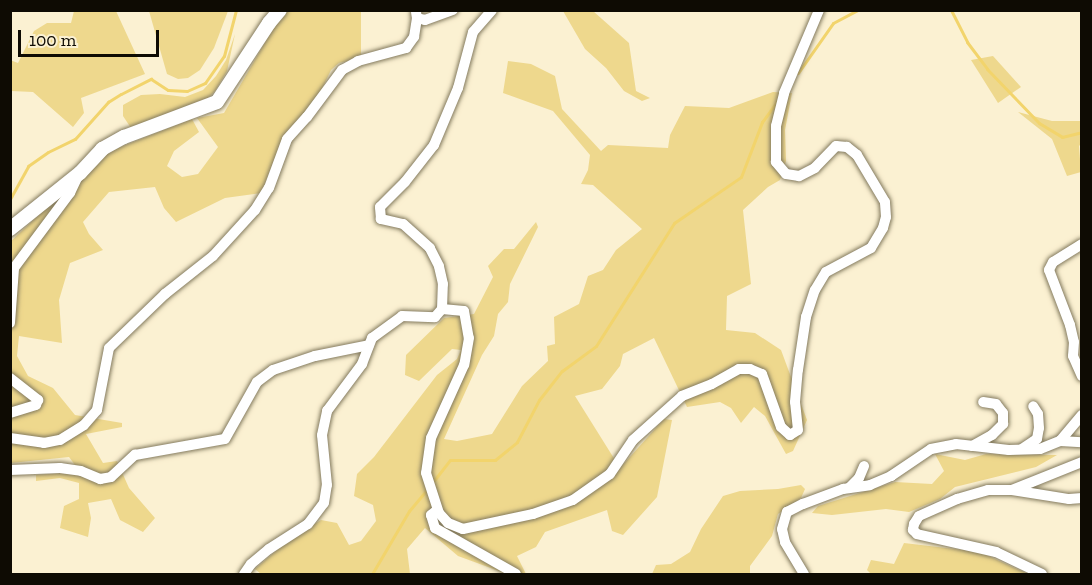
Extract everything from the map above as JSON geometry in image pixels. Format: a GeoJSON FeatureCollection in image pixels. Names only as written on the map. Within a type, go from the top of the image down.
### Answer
{"type":"FeatureCollection","features":[{"type":"Feature","properties":{"kind":"street"},"geometry":{"type":"LineString","coordinates":[[10,229],[80,173],[102,149],[124,137],[217,102],[268,23],[280,10]]}},
{"type":"Feature","properties":{"kind":"street"},"geometry":{"type":"LineString","coordinates":[[10,438],[44,443],[60,440],[84,425],[97,410],[109,348],[165,294],[213,256],[255,210],[269,188],[287,140],[342,69],[358,61],[406,48],[414,37],[416,14],[425,20],[436,18],[453,10]]}},
{"type":"Feature","properties":{"kind":"street"},"geometry":{"type":"LineString","coordinates":[[244,574],[251,564],[269,549],[308,524],[324,503],[327,485],[322,435],[327,411],[362,364],[372,338],[402,316],[435,317],[441,309],[443,284],[439,266],[430,248],[403,224],[381,219],[380,207],[405,182],[434,145],[458,88],[473,32],[492,10]]}},
{"type":"Feature","properties":{"kind":"street"},"geometry":{"type":"LineString","coordinates":[[441,309],[464,311],[469,338],[464,365],[431,438],[426,473],[438,510],[448,523],[463,529],[533,514],[573,500],[610,474],[633,441],[682,396],[712,384],[739,369],[750,369],[762,374],[781,427],[790,435],[798,430],[795,402],[798,370],[806,317],[814,290],[826,272],[871,248],[883,228],[886,217],[885,202],[857,155],[847,147],[836,146],[815,168],[799,176],[786,174],[776,162],[776,126],[784,93],[819,10]]}},
{"type":"Feature","properties":{"kind":"street"},"geometry":{"type":"LineString","coordinates":[[10,323],[14,268],[70,193],[80,173]]}},
{"type":"Feature","properties":{"kind":"street"},"geometry":{"type":"LineString","coordinates":[[1082,244],[1053,262],[1049,270],[1070,325],[1074,342],[1073,356],[1082,376]]}},
{"type":"Feature","properties":{"kind":"street"},"geometry":{"type":"LineString","coordinates":[[10,470],[60,468],[81,471],[100,479],[111,477],[135,455],[225,439],[257,382],[273,370],[315,356],[369,345]]}},
{"type":"Feature","properties":{"kind":"street"},"geometry":{"type":"LineString","coordinates":[[10,378],[38,399],[36,405],[10,413]]}},
{"type":"Feature","properties":{"kind":"street"},"geometry":{"type":"LineString","coordinates":[[971,446],[992,435],[1003,424],[1003,413],[996,404],[983,402]]}},
{"type":"Feature","properties":{"kind":"street"},"geometry":{"type":"LineString","coordinates":[[1022,450],[1036,439],[1039,428],[1038,414],[1033,406]]}},
{"type":"Feature","properties":{"kind":"street"},"geometry":{"type":"LineString","coordinates":[[1060,441],[1082,415]]}},
{"type":"Feature","properties":{"kind":"street"},"geometry":{"type":"LineString","coordinates":[[804,574],[783,535],[782,529],[787,512],[849,488],[870,485],[891,476],[931,448],[956,444],[1022,450],[1040,449],[1060,441],[1082,442]]}},
{"type":"Feature","properties":{"kind":"street"},"geometry":{"type":"LineString","coordinates":[[1012,490],[1082,462]]}},
{"type":"Feature","properties":{"kind":"street"},"geometry":{"type":"LineString","coordinates":[[849,488],[859,478],[864,466]]}},
{"type":"Feature","properties":{"kind":"street"},"geometry":{"type":"LineString","coordinates":[[1042,574],[996,552],[928,537],[913,530],[919,516],[957,499],[988,490],[1012,490],[1038,496],[1082,498]]}},
{"type":"Feature","properties":{"kind":"street"},"geometry":{"type":"LineString","coordinates":[[438,510],[431,515],[435,528],[516,574]]}},
{"type":"Feature","properties":{"kind":"shaded area"},"geometry":{"type":"Polygon","coordinates":[[[149,10],[228,11],[214,48],[200,70],[188,78],[178,79],[167,74],[149,10]]]}},
{"type":"Feature","properties":{"kind":"shaded area"},"geometry":{"type":"Polygon","coordinates":[[[74,11],[116,11],[145,74],[81,98],[84,113],[73,127],[33,92],[11,91],[10,60],[18,63],[34,31],[47,23],[71,23],[74,11]]]}},
{"type":"Feature","properties":{"kind":"shaded area"},"geometry":{"type":"Polygon","coordinates":[[[286,11],[361,11],[361,58],[339,63],[331,70],[318,97],[282,140],[261,193],[225,198],[176,222],[164,208],[155,187],[109,192],[83,222],[89,234],[103,250],[70,263],[59,300],[62,343],[19,336],[17,356],[28,376],[53,388],[75,415],[122,423],[122,427],[86,434],[103,463],[117,461],[129,488],[155,518],[143,532],[120,520],[111,499],[88,503],[91,518],[88,537],[60,528],[64,506],[79,499],[79,483],[60,478],[36,481],[36,475],[62,473],[75,465],[69,457],[11,463],[10,242],[100,158],[118,148],[192,119],[199,132],[174,151],[167,166],[182,177],[198,174],[218,147],[197,118],[224,113],[281,15],[286,11]]]}},
{"type":"Feature","properties":{"kind":"shaded area"},"geometry":{"type":"Polygon","coordinates":[[[563,11],[593,11],[629,43],[636,91],[650,98],[642,101],[624,91],[606,68],[585,49],[563,11]]]}},
{"type":"Feature","properties":{"kind":"shaded area"},"geometry":{"type":"Polygon","coordinates":[[[235,34],[227,71],[215,91],[203,103],[131,128],[123,116],[123,105],[141,95],[160,94],[185,97],[203,90],[226,60],[235,34]]]}},
{"type":"Feature","properties":{"kind":"shaded area"},"geometry":{"type":"Polygon","coordinates":[[[993,56],[1021,87],[998,103],[971,60],[993,56]]]}},
{"type":"Feature","properties":{"kind":"shaded area"},"geometry":{"type":"Polygon","coordinates":[[[508,61],[531,64],[555,76],[562,109],[601,151],[608,145],[668,148],[670,135],[685,106],[729,108],[773,92],[792,93],[785,130],[786,161],[780,180],[768,187],[743,210],[751,284],[727,296],[726,330],[755,333],[781,350],[807,420],[793,451],[786,454],[765,416],[754,407],[741,423],[731,408],[720,402],[687,407],[654,338],[623,354],[620,366],[602,389],[575,396],[620,468],[664,419],[672,420],[657,497],[623,535],[612,531],[607,510],[545,532],[536,547],[517,556],[526,574],[507,574],[458,556],[425,528],[407,549],[410,574],[261,574],[255,569],[290,539],[321,520],[337,523],[349,545],[361,541],[376,521],[373,505],[354,496],[357,474],[374,457],[437,375],[457,359],[461,350],[452,349],[419,381],[405,375],[406,355],[444,318],[474,314],[493,277],[488,266],[504,249],[514,249],[536,222],[538,227],[510,284],[508,302],[498,314],[494,336],[482,355],[444,439],[457,441],[492,434],[522,386],[548,361],[547,346],[555,344],[554,317],[579,304],[588,276],[603,270],[616,250],[642,229],[593,185],[581,184],[588,170],[590,155],[553,111],[503,93],[508,61]]]}},
{"type":"Feature","properties":{"kind":"shaded area"},"geometry":{"type":"Polygon","coordinates":[[[1018,112],[1052,121],[1081,121],[1081,144],[1079,146],[1081,172],[1067,176],[1052,139],[1018,112]]]}},
{"type":"Feature","properties":{"kind":"shaded area"},"geometry":{"type":"Polygon","coordinates":[[[935,454],[965,460],[986,454],[1057,455],[1036,467],[955,487],[940,499],[909,512],[886,509],[832,515],[812,513],[818,506],[895,482],[932,484],[944,471],[935,454]]]}},
{"type":"Feature","properties":{"kind":"shaded area"},"geometry":{"type":"Polygon","coordinates":[[[801,485],[805,489],[801,498],[778,514],[772,536],[750,566],[750,574],[652,574],[656,565],[671,564],[690,552],[701,529],[723,496],[740,491],[801,485]]]}},
{"type":"Feature","properties":{"kind":"shaded area"},"geometry":{"type":"Polygon","coordinates":[[[904,543],[980,552],[1028,574],[871,574],[867,570],[871,560],[894,564],[904,543]]]}},
{"type":"Feature","properties":{"kind":"waterway"},"geometry":{"type":"LineString","coordinates":[[10,199],[28,166],[48,152],[75,139],[108,102],[121,94],[151,79],[168,90],[187,91],[205,83],[224,56],[236,10]]}},
{"type":"Feature","properties":{"kind":"waterway"},"geometry":{"type":"LineString","coordinates":[[798,73],[833,23],[857,10]]}},
{"type":"Feature","properties":{"kind":"waterway"},"geometry":{"type":"LineString","coordinates":[[951,10],[967,42],[987,69],[1039,123],[1062,137],[1082,132]]}},
{"type":"Feature","properties":{"kind":"waterway"},"geometry":{"type":"LineString","coordinates":[[432,483],[450,460],[495,460],[517,442],[539,400],[562,371],[596,346],[674,223],[741,177],[762,122],[778,100]]}},
{"type":"Feature","properties":{"kind":"waterway"},"geometry":{"type":"LineString","coordinates":[[372,574],[409,511],[428,488]]}}]}
